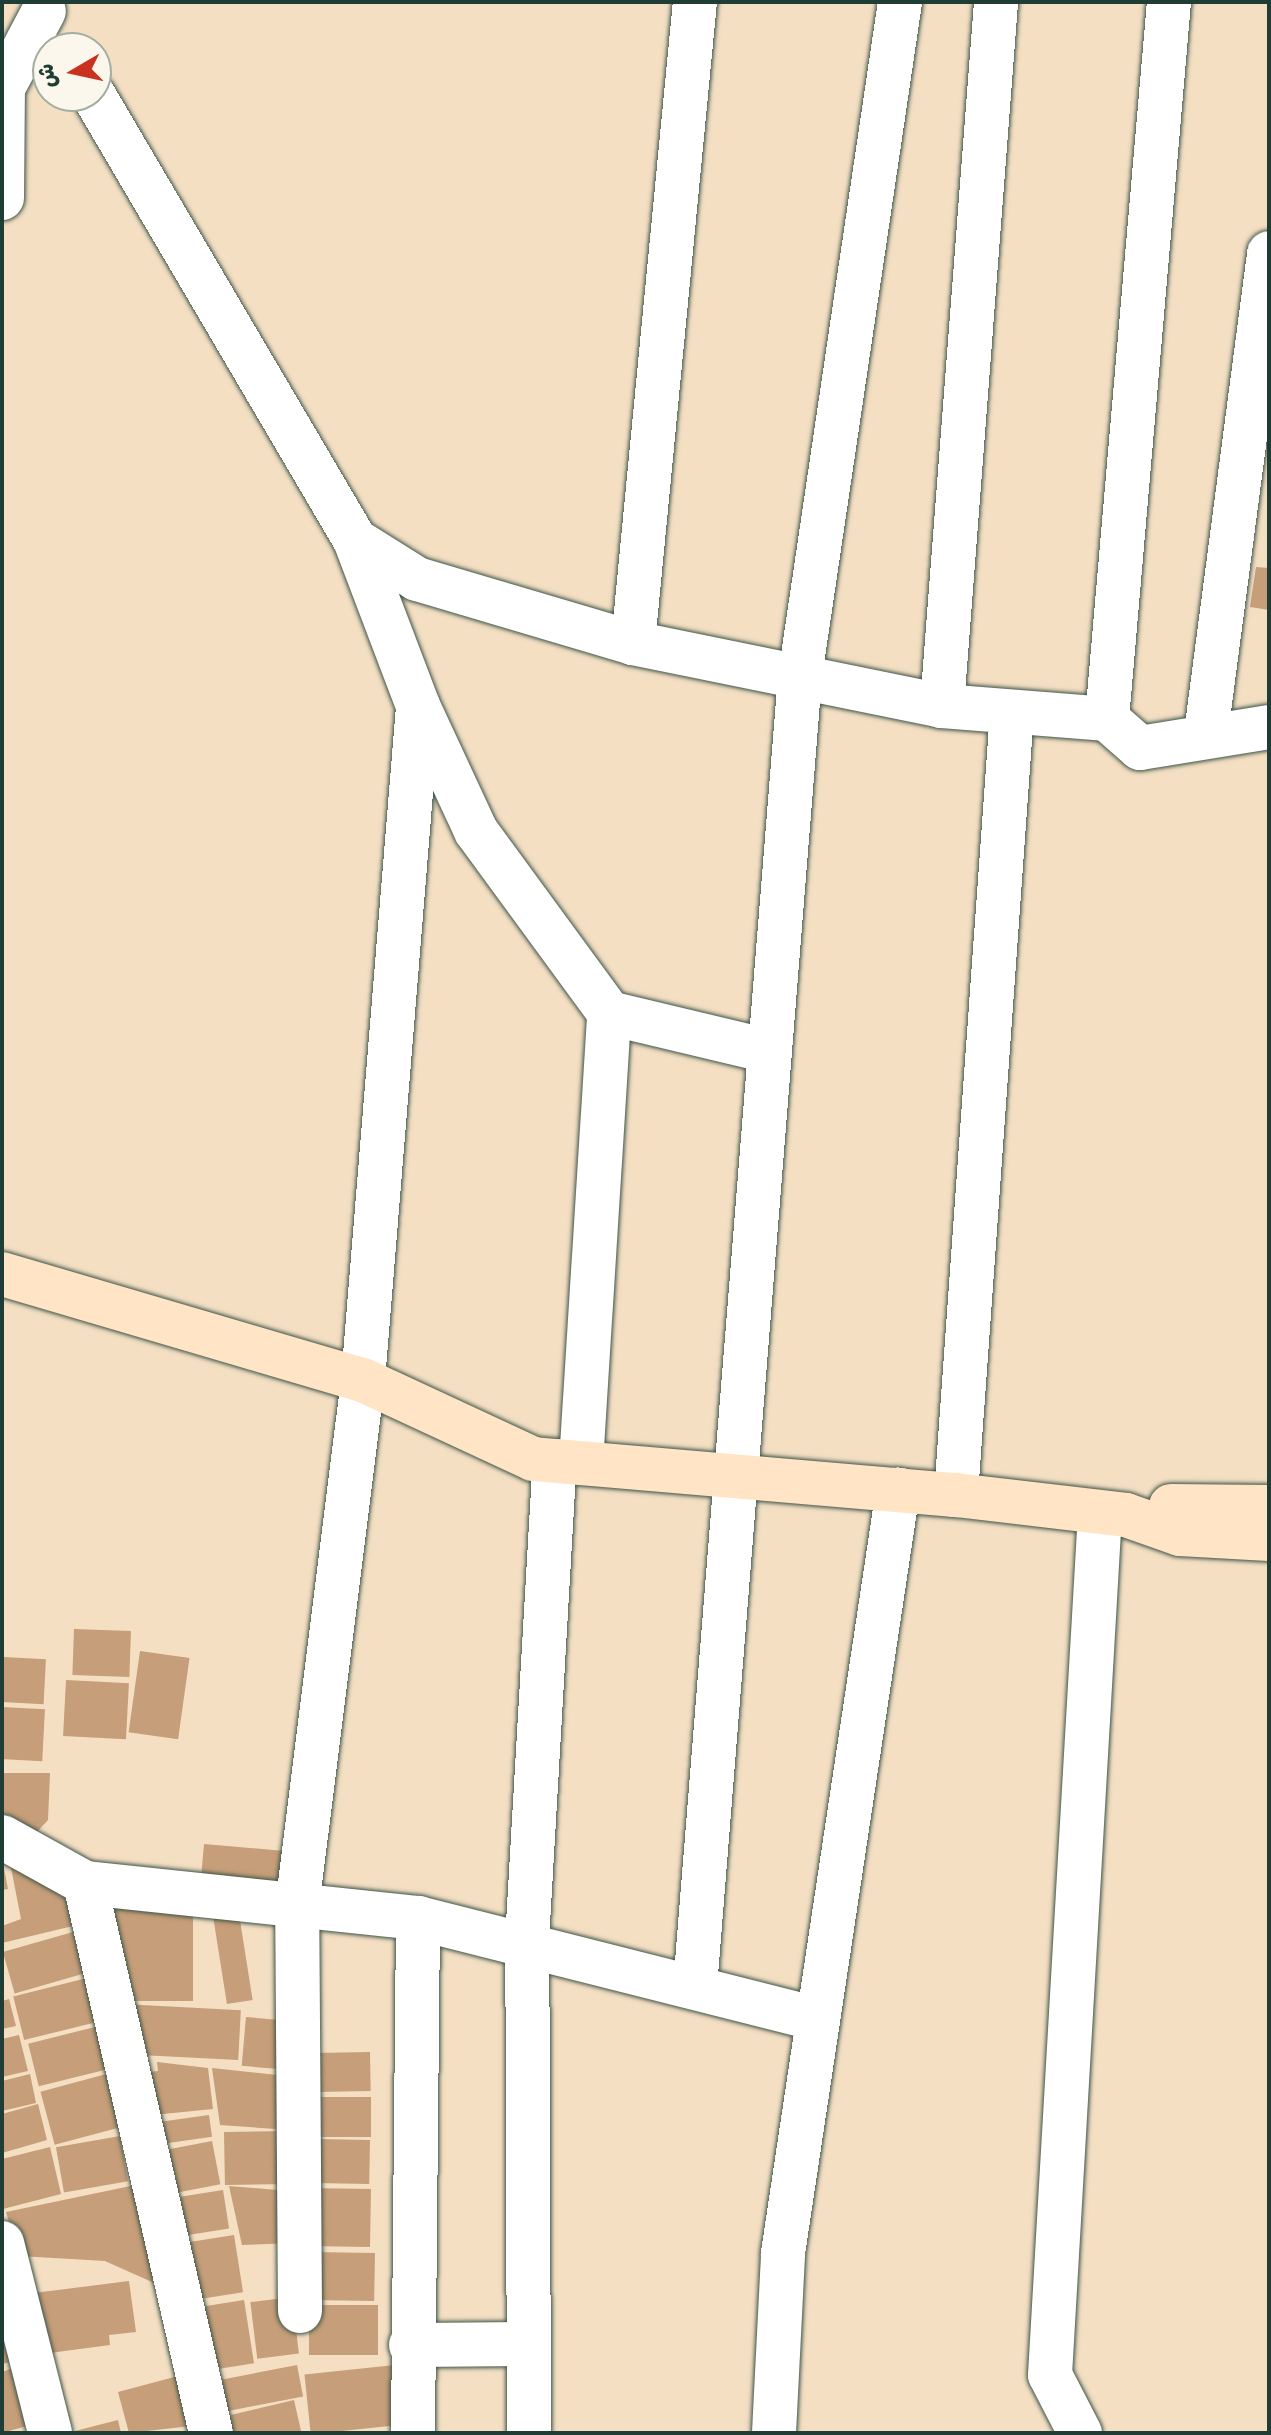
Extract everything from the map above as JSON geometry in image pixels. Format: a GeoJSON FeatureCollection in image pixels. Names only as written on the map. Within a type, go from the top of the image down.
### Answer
{"type":"FeatureCollection","features":[{"type":"Feature","properties":{"kind":"main road"},"geometry":{"type":"LineString","coordinates":[[2,1274],[363,1380],[533,1459],[956,1495],[1113,1514],[1180,1534],[1269,1539]]}},
{"type":"Feature","properties":{"kind":"main road"},"geometry":{"type":"LineString","coordinates":[[1113,1514],[1180,1504],[1269,1507]]}},
{"type":"Feature","properties":{"kind":"street"},"geometry":{"type":"LineString","coordinates":[[633,643],[695,2]]}},
{"type":"Feature","properties":{"kind":"street"},"geometry":{"type":"LineString","coordinates":[[695,1987],[733,1476],[800,676],[900,2]]}},
{"type":"Feature","properties":{"kind":"street"},"geometry":{"type":"LineString","coordinates":[[942,706],[996,2]]}},
{"type":"Feature","properties":{"kind":"street"},"geometry":{"type":"LineString","coordinates":[[1107,719],[1169,2]]}},
{"type":"Feature","properties":{"kind":"street"},"geometry":{"type":"LineString","coordinates":[[2,198],[3,88],[52,20]]}},
{"type":"Feature","properties":{"kind":"street"},"geometry":{"type":"LineString","coordinates":[[103,112],[355,540],[418,706],[476,831],[609,1013],[769,1051]]}},
{"type":"Feature","properties":{"kind":"street"},"geometry":{"type":"LineString","coordinates":[[1206,733],[1269,253]]}},
{"type":"Feature","properties":{"kind":"street"},"geometry":{"type":"LineString","coordinates":[[355,540],[417,579],[633,643],[942,706],[1107,719],[1140,748],[1206,733],[1269,727]]}},
{"type":"Feature","properties":{"kind":"street"},"geometry":{"type":"LineString","coordinates":[[300,2311],[297,1907],[363,1380],[418,706]]}},
{"type":"Feature","properties":{"kind":"street"},"geometry":{"type":"LineString","coordinates":[[956,1495],[1012,712]]}},
{"type":"Feature","properties":{"kind":"street"},"geometry":{"type":"LineString","coordinates":[[529,2433],[527,1941],[609,1013]]}},
{"type":"Feature","properties":{"kind":"street"},"geometry":{"type":"LineString","coordinates":[[774,2433],[783,2253],[814,2018],[898,1490]]}},
{"type":"Feature","properties":{"kind":"street"},"geometry":{"type":"LineString","coordinates":[[1080,2433],[1050,2375],[1113,1514]]}},
{"type":"Feature","properties":{"kind":"street"},"geometry":{"type":"LineString","coordinates":[[2,1837],[85,1883],[418,1918],[527,1941],[814,2018]]}},
{"type":"Feature","properties":{"kind":"street"},"geometry":{"type":"LineString","coordinates":[[85,1883],[211,2433]]}},
{"type":"Feature","properties":{"kind":"street"},"geometry":{"type":"LineString","coordinates":[[413,2433],[411,2345],[418,1918]]}},
{"type":"Feature","properties":{"kind":"street"},"geometry":{"type":"LineString","coordinates":[[2,2243],[50,2433]]}},
{"type":"Feature","properties":{"kind":"street"},"geometry":{"type":"LineString","coordinates":[[411,2345],[529,2344]]}},
{"type":"Feature","properties":{"kind":"building"},"geometry":{"type":"Polygon","coordinates":[[[1256,567],[1269,568],[1269,610],[1250,607],[1256,567]]]}},
{"type":"Feature","properties":{"kind":"building"},"geometry":{"type":"Polygon","coordinates":[[[74,1629],[131,1631],[129,1677],[72,1675],[74,1629]]]}},
{"type":"Feature","properties":{"kind":"building"},"geometry":{"type":"Polygon","coordinates":[[[140,1651],[190,1658],[178,1739],[129,1732],[140,1651]]]}},
{"type":"Feature","properties":{"kind":"building"},"geometry":{"type":"Polygon","coordinates":[[[4,1657],[46,1659],[44,1704],[2,1702],[4,1657]]]}},
{"type":"Feature","properties":{"kind":"building"},"geometry":{"type":"Polygon","coordinates":[[[66,1680],[129,1683],[126,1739],[63,1736],[66,1680]]]}},
{"type":"Feature","properties":{"kind":"building"},"geometry":{"type":"Polygon","coordinates":[[[2,1707],[45,1709],[42,1761],[2,1759],[2,1707]]]}},
{"type":"Feature","properties":{"kind":"building"},"geometry":{"type":"Polygon","coordinates":[[[2,1773],[50,1773],[48,1820],[37,1832],[2,1815],[2,1773]]]}},
{"type":"Feature","properties":{"kind":"building"},"geometry":{"type":"Polygon","coordinates":[[[204,1844],[304,1853],[300,1894],[200,1885],[204,1844]]]}},
{"type":"Feature","properties":{"kind":"building"},"geometry":{"type":"Polygon","coordinates":[[[7,1847],[63,1886],[73,1926],[2,1943],[2,1926],[21,1919],[7,1847]]]}},
{"type":"Feature","properties":{"kind":"building"},"geometry":{"type":"Polygon","coordinates":[[[2,1858],[8,1889],[2,1890],[2,1858]]]}},
{"type":"Feature","properties":{"kind":"building"},"geometry":{"type":"Polygon","coordinates":[[[108,1907],[193,1907],[193,2001],[108,2001],[108,1907]]]}},
{"type":"Feature","properties":{"kind":"building"},"geometry":{"type":"Polygon","coordinates":[[[239,1914],[253,2000],[227,2004],[213,1918],[239,1914]]]}},
{"type":"Feature","properties":{"kind":"building"},"geometry":{"type":"Polygon","coordinates":[[[73,1932],[85,1973],[15,1993],[3,1952],[73,1932]]]}},
{"type":"Feature","properties":{"kind":"building"},"geometry":{"type":"Polygon","coordinates":[[[87,1978],[98,2022],[24,2040],[13,1996],[87,1978]]]}},
{"type":"Feature","properties":{"kind":"building"},"geometry":{"type":"Polygon","coordinates":[[[9,1999],[16,2026],[2,2029],[2,2001],[9,1999]]]}},
{"type":"Feature","properties":{"kind":"building"},"geometry":{"type":"Polygon","coordinates":[[[123,2004],[241,2010],[238,2060],[120,2054],[123,2004]]]}},
{"type":"Feature","properties":{"kind":"building"},"geometry":{"type":"Polygon","coordinates":[[[246,2017],[291,2021],[287,2070],[242,2066],[246,2017]]]}},
{"type":"Feature","properties":{"kind":"building"},"geometry":{"type":"Polygon","coordinates":[[[99,2026],[110,2069],[39,2086],[28,2044],[99,2026]]]}},
{"type":"Feature","properties":{"kind":"building"},"geometry":{"type":"Polygon","coordinates":[[[19,2035],[28,2071],[2,2077],[2,2039],[19,2035]]]}},
{"type":"Feature","properties":{"kind":"building"},"geometry":{"type":"Polygon","coordinates":[[[370,2052],[371,2091],[316,2092],[315,2053],[370,2052]]]}},
{"type":"Feature","properties":{"kind":"building"},"geometry":{"type":"Polygon","coordinates":[[[157,2062],[208,2068],[213,2109],[143,2116],[138,2073],[158,2071],[157,2062]]]}},
{"type":"Feature","properties":{"kind":"building"},"geometry":{"type":"Polygon","coordinates":[[[212,2068],[287,2076],[290,2130],[220,2125],[212,2068]]]}},
{"type":"Feature","properties":{"kind":"building"},"geometry":{"type":"Polygon","coordinates":[[[110,2073],[124,2126],[55,2145],[40,2092],[110,2073]]]}},
{"type":"Feature","properties":{"kind":"building"},"geometry":{"type":"Polygon","coordinates":[[[30,2074],[36,2103],[2,2111],[2,2081],[30,2074]]]}},
{"type":"Feature","properties":{"kind":"building"},"geometry":{"type":"Polygon","coordinates":[[[316,2097],[371,2097],[371,2137],[316,2137],[316,2097]]]}},
{"type":"Feature","properties":{"kind":"building"},"geometry":{"type":"Polygon","coordinates":[[[38,2104],[47,2140],[2,2153],[2,2114],[38,2104]]]}},
{"type":"Feature","properties":{"kind":"building"},"geometry":{"type":"Polygon","coordinates":[[[209,2115],[212,2137],[153,2145],[150,2123],[209,2115]]]}},
{"type":"Feature","properties":{"kind":"building"},"geometry":{"type":"Polygon","coordinates":[[[287,2131],[288,2184],[225,2185],[224,2132],[287,2131]]]}},
{"type":"Feature","properties":{"kind":"building"},"geometry":{"type":"Polygon","coordinates":[[[120,2136],[128,2181],[64,2193],[56,2147],[120,2136]]]}},
{"type":"Feature","properties":{"kind":"building"},"geometry":{"type":"Polygon","coordinates":[[[316,2139],[370,2140],[369,2184],[315,2183],[316,2139]]]}},
{"type":"Feature","properties":{"kind":"building"},"geometry":{"type":"Polygon","coordinates":[[[212,2141],[220,2184],[172,2194],[164,2150],[212,2141]]]}},
{"type":"Feature","properties":{"kind":"building"},"geometry":{"type":"Polygon","coordinates":[[[50,2147],[61,2194],[3,2209],[2,2159],[50,2147]]]}},
{"type":"Feature","properties":{"kind":"building"},"geometry":{"type":"Polygon","coordinates":[[[140,2184],[163,2287],[105,2261],[19,2256],[6,2212],[140,2184]]]}},
{"type":"Feature","properties":{"kind":"building"},"geometry":{"type":"Polygon","coordinates":[[[229,2186],[289,2191],[293,2243],[242,2245],[229,2186]]]}},
{"type":"Feature","properties":{"kind":"building"},"geometry":{"type":"Polygon","coordinates":[[[309,2188],[371,2189],[370,2247],[308,2246],[309,2188]]]}},
{"type":"Feature","properties":{"kind":"building"},"geometry":{"type":"Polygon","coordinates":[[[223,2190],[229,2229],[182,2236],[176,2198],[223,2190]]]}},
{"type":"Feature","properties":{"kind":"building"},"geometry":{"type":"Polygon","coordinates":[[[234,2235],[243,2292],[191,2301],[182,2243],[234,2235]]]}},
{"type":"Feature","properties":{"kind":"building"},"geometry":{"type":"Polygon","coordinates":[[[311,2252],[375,2253],[374,2301],[310,2300],[311,2252]]]}},
{"type":"Feature","properties":{"kind":"building"},"geometry":{"type":"Polygon","coordinates":[[[129,2281],[136,2332],[109,2335],[110,2345],[42,2354],[34,2293],[129,2281]]]}},
{"type":"Feature","properties":{"kind":"building"},"geometry":{"type":"Polygon","coordinates":[[[292,2297],[299,2354],[257,2359],[250,2302],[292,2297]]]}},
{"type":"Feature","properties":{"kind":"building"},"geometry":{"type":"Polygon","coordinates":[[[244,2300],[254,2363],[201,2372],[191,2308],[244,2300]]]}},
{"type":"Feature","properties":{"kind":"building"},"geometry":{"type":"Polygon","coordinates":[[[309,2305],[378,2305],[378,2355],[309,2355],[309,2305]]]}},
{"type":"Feature","properties":{"kind":"building"},"geometry":{"type":"Polygon","coordinates":[[[10,2331],[18,2360],[2,2364],[2,2333],[10,2331]]]}},
{"type":"Feature","properties":{"kind":"building"},"geometry":{"type":"Polygon","coordinates":[[[297,2365],[303,2396],[216,2413],[210,2382],[297,2365]]]}},
{"type":"Feature","properties":{"kind":"building"},"geometry":{"type":"Polygon","coordinates":[[[395,2365],[401,2425],[311,2433],[304,2375],[395,2365]]]}},
{"type":"Feature","properties":{"kind":"building"},"geometry":{"type":"Polygon","coordinates":[[[16,2367],[34,2424],[2,2433],[2,2372],[16,2367]]]}},
{"type":"Feature","properties":{"kind":"building"},"geometry":{"type":"Polygon","coordinates":[[[178,2376],[191,2426],[129,2433],[118,2392],[178,2376]]]}},
{"type":"Feature","properties":{"kind":"building"},"geometry":{"type":"Polygon","coordinates":[[[294,2400],[301,2431],[217,2433],[214,2419],[294,2400]]]}},
{"type":"Feature","properties":{"kind":"building"},"geometry":{"type":"Polygon","coordinates":[[[118,2420],[121,2433],[71,2433],[71,2432],[118,2420]]]}}]}
